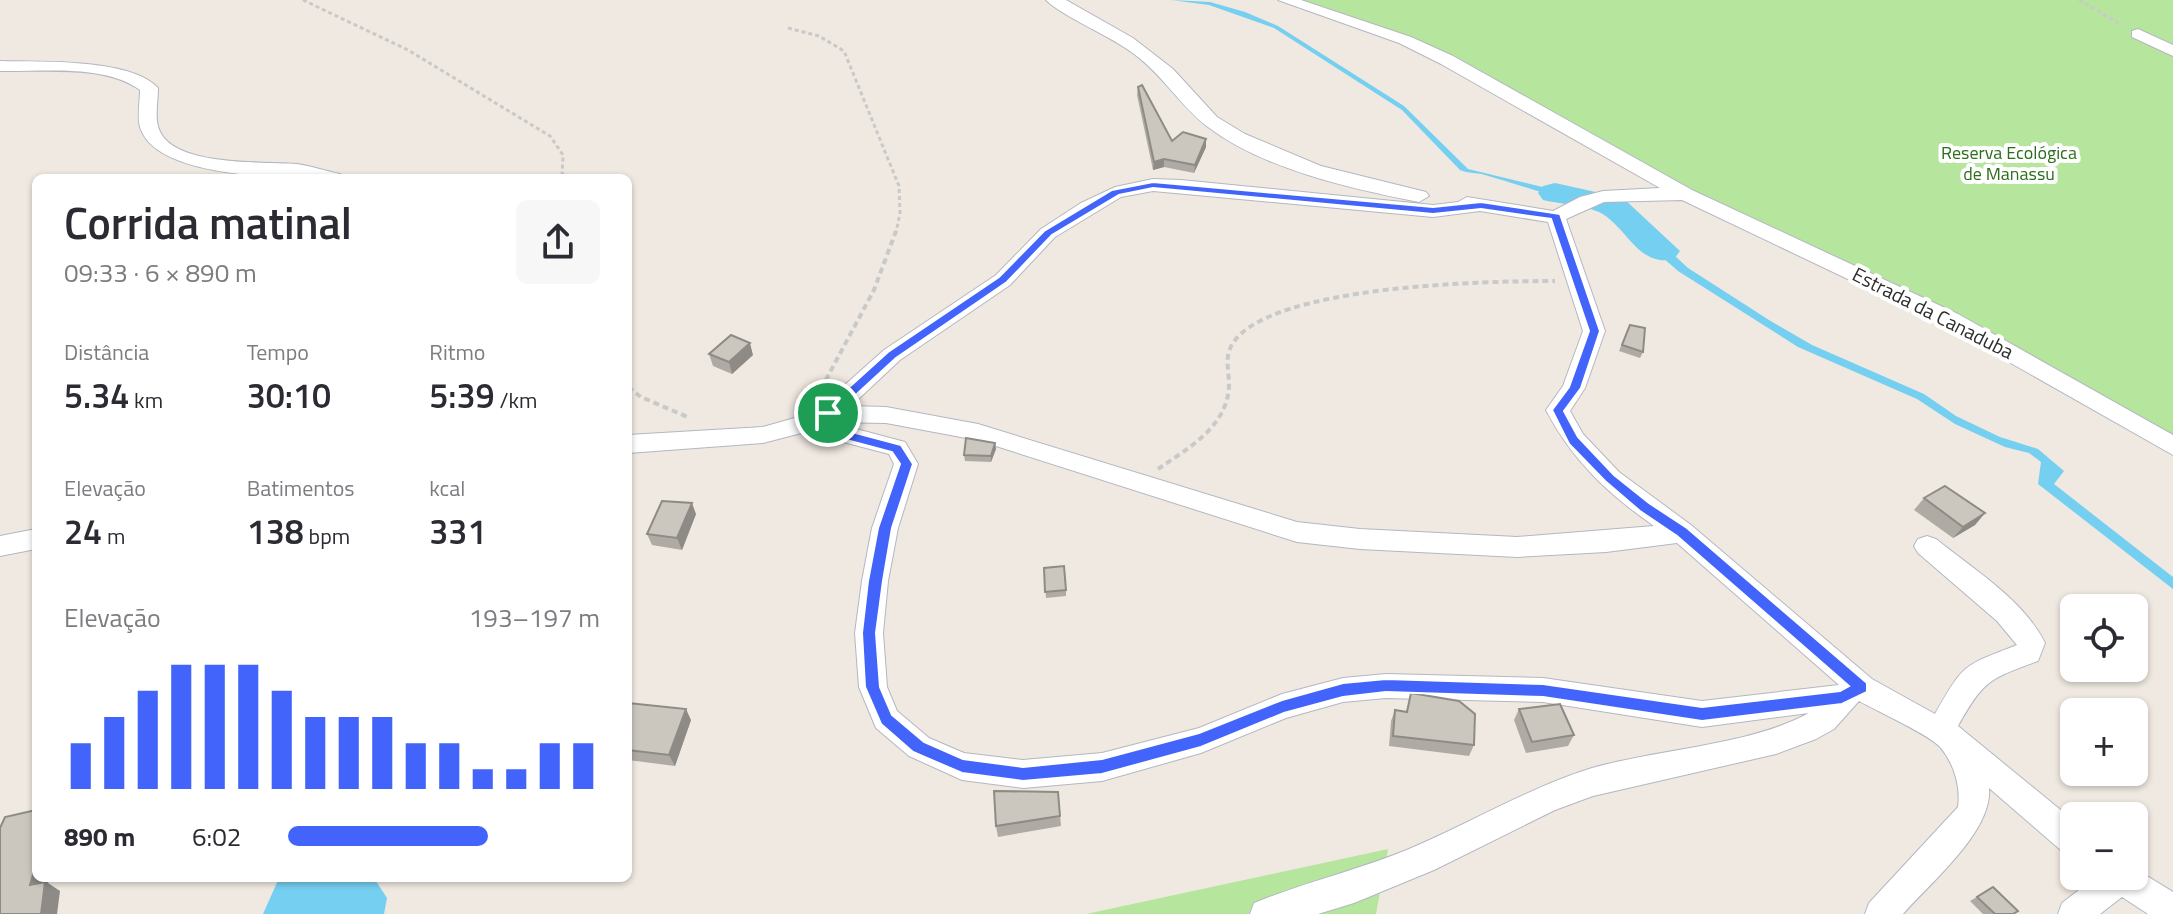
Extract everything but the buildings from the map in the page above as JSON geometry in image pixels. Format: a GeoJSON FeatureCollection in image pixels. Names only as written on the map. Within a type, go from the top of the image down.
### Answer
{"type":"FeatureCollection","features":[{"type":"Feature","properties":{"kind":"street"},"geometry":{"type":"LineString","coordinates":[[1054,0],[1126,39],[1168,74],[1206,117],[1243,141],[1356,182],[1481,205]]}},
{"type":"Feature","properties":{"kind":"street","name":"Estrada da Canaduba"},"geometry":{"type":"LineString","coordinates":[[1286,0],[1405,40],[1447,60],[1685,194],[1950,319],[2173,446]]}},
{"type":"Feature","properties":{"kind":"street"},"geometry":{"type":"LineString","coordinates":[[2138,34],[2173,51]]}},
{"type":"Feature","properties":{"kind":"street"},"geometry":{"type":"LineString","coordinates":[[0,66],[81,67],[139,81],[149,88],[149,127],[158,141],[172,150],[194,161],[220,167],[299,170],[316,174]]}},
{"type":"Feature","properties":{"kind":"street"},"geometry":{"type":"LineString","coordinates":[[817,419],[892,355],[1003,280],[1048,233],[1115,193],[1153,185],[1433,211],[1481,205]]}},
{"type":"Feature","properties":{"kind":"street","name":"Estrada da Canaduba"},"geometry":{"type":"LineString","coordinates":[[1481,205],[1574,206],[1685,194]]}},
{"type":"Feature","properties":{"kind":"street"},"geometry":{"type":"LineString","coordinates":[[1574,206],[1578,281],[1594,331],[1574,388],[1558,410],[1574,440],[1610,478],[1682,532],[1852,692],[1945,733],[2060,829]]}},
{"type":"Feature","properties":{"kind":"street"},"geometry":{"type":"LineString","coordinates":[[632,444],[763,435],[817,419],[886,415],[978,432],[1127,470],[1297,532],[1360,539],[1517,547],[1606,542],[1682,532]]}},
{"type":"Feature","properties":{"kind":"street"},"geometry":{"type":"LineString","coordinates":[[817,419],[897,448],[903,456],[906,464],[904,476],[885,528],[875,581],[869,633],[873,687],[886,719],[919,747],[962,766],[1023,774],[1102,767],[1201,740],[1282,707],[1343,690],[1386,686],[1543,690],[1702,714],[1852,692]]}},
{"type":"Feature","properties":{"kind":"street"},"geometry":{"type":"LineString","coordinates":[[0,546],[32,540]]}},
{"type":"Feature","properties":{"kind":"street"},"geometry":{"type":"LineString","coordinates":[[1927,546],[2007,613],[2031,643],[2028,653],[1984,669],[1968,682],[1945,733]]}},
{"type":"Feature","properties":{"kind":"street"},"geometry":{"type":"LineString","coordinates":[[1266,914],[1354,887],[1423,859],[1546,799],[1593,782],[1776,741],[1806,730],[1824,720],[1852,692]]}},
{"type":"Feature","properties":{"kind":"street"},"geometry":{"type":"LineString","coordinates":[[1881,914],[1970,816],[1975,805],[1973,779],[1945,733]]}},
{"type":"Feature","properties":{"kind":"street"},"geometry":{"type":"LineString","coordinates":[[2074,914],[2103,890]]}},
{"type":"Feature","properties":{"kind":"street"},"geometry":{"type":"LineString","coordinates":[[2140,890],[2173,911]]}},
{"type":"Feature","properties":{"kind":"path"},"geometry":{"type":"LineString","coordinates":[[303,0],[408,50],[550,136],[563,148],[563,174]]}},
{"type":"Feature","properties":{"kind":"path"},"geometry":{"type":"LineString","coordinates":[[2079,0],[2138,34]]}},
{"type":"Feature","properties":{"kind":"path"},"geometry":{"type":"LineString","coordinates":[[788,28],[819,36],[844,51],[899,186],[902,204],[892,252],[819,392],[817,419]]}},
{"type":"Feature","properties":{"kind":"path"},"geometry":{"type":"LineString","coordinates":[[1127,470],[1149,475],[1198,441],[1226,411],[1230,386],[1226,360],[1233,343],[1251,324],[1368,290],[1466,281],[1578,281]]}},
{"type":"Feature","properties":{"kind":"green space","name":"Reserva Ecológica de Manassu"},"geometry":{"type":"Polygon","coordinates":[[[1293,0],[2173,0],[2173,443],[1684,192],[1455,61],[1293,0]]]}},
{"type":"Feature","properties":{"kind":"green space"},"geometry":{"type":"Polygon","coordinates":[[[1388,849],[1376,914],[1086,914],[1388,849]]]}},
{"type":"Feature","properties":{"kind":"water"},"geometry":{"type":"Polygon","coordinates":[[[1171,0],[1210,2],[1278,26],[1404,106],[1468,169],[1621,206],[1569,199],[1460,170],[1402,110],[1274,28],[1209,5],[1171,0]]]}},
{"type":"Feature","properties":{"kind":"water"},"geometry":{"type":"Polygon","coordinates":[[[1626,211],[1688,268],[1812,345],[1924,394],[1956,416],[2000,437],[2038,449],[2064,471],[2054,484],[2173,577],[2173,589],[2038,484],[2041,462],[2029,453],[2005,447],[1955,424],[1917,399],[1798,347],[1678,271],[1613,214],[1626,211]]]}},
{"type":"Feature","properties":{"kind":"water"},"geometry":{"type":"Polygon","coordinates":[[[277,882],[377,882],[387,898],[384,914],[263,914],[277,882]]]}},
{"type":"Feature","properties":{"kind":"waterway"},"geometry":{"type":"LineString","coordinates":[[1555,193],[1611,205],[1662,251]]}},
{"type":"Feature","properties":{"kind":"route"},"geometry":{"type":"LineString","coordinates":[[1153,185],[1181,186],[1433,211],[1481,205],[1556,217],[1594,331],[1574,388],[1558,410],[1574,440],[1610,478],[1682,532],[1862,688],[1842,697],[1702,714],[1543,690],[1386,686],[1343,690],[1282,707],[1201,740],[1102,767],[1023,774],[962,766],[919,747],[886,719],[873,687],[869,633],[875,581],[885,528],[906,464],[897,448],[805,424],[828,413],[892,355],[1003,280],[1048,233],[1115,193],[1153,185]]}}]}
